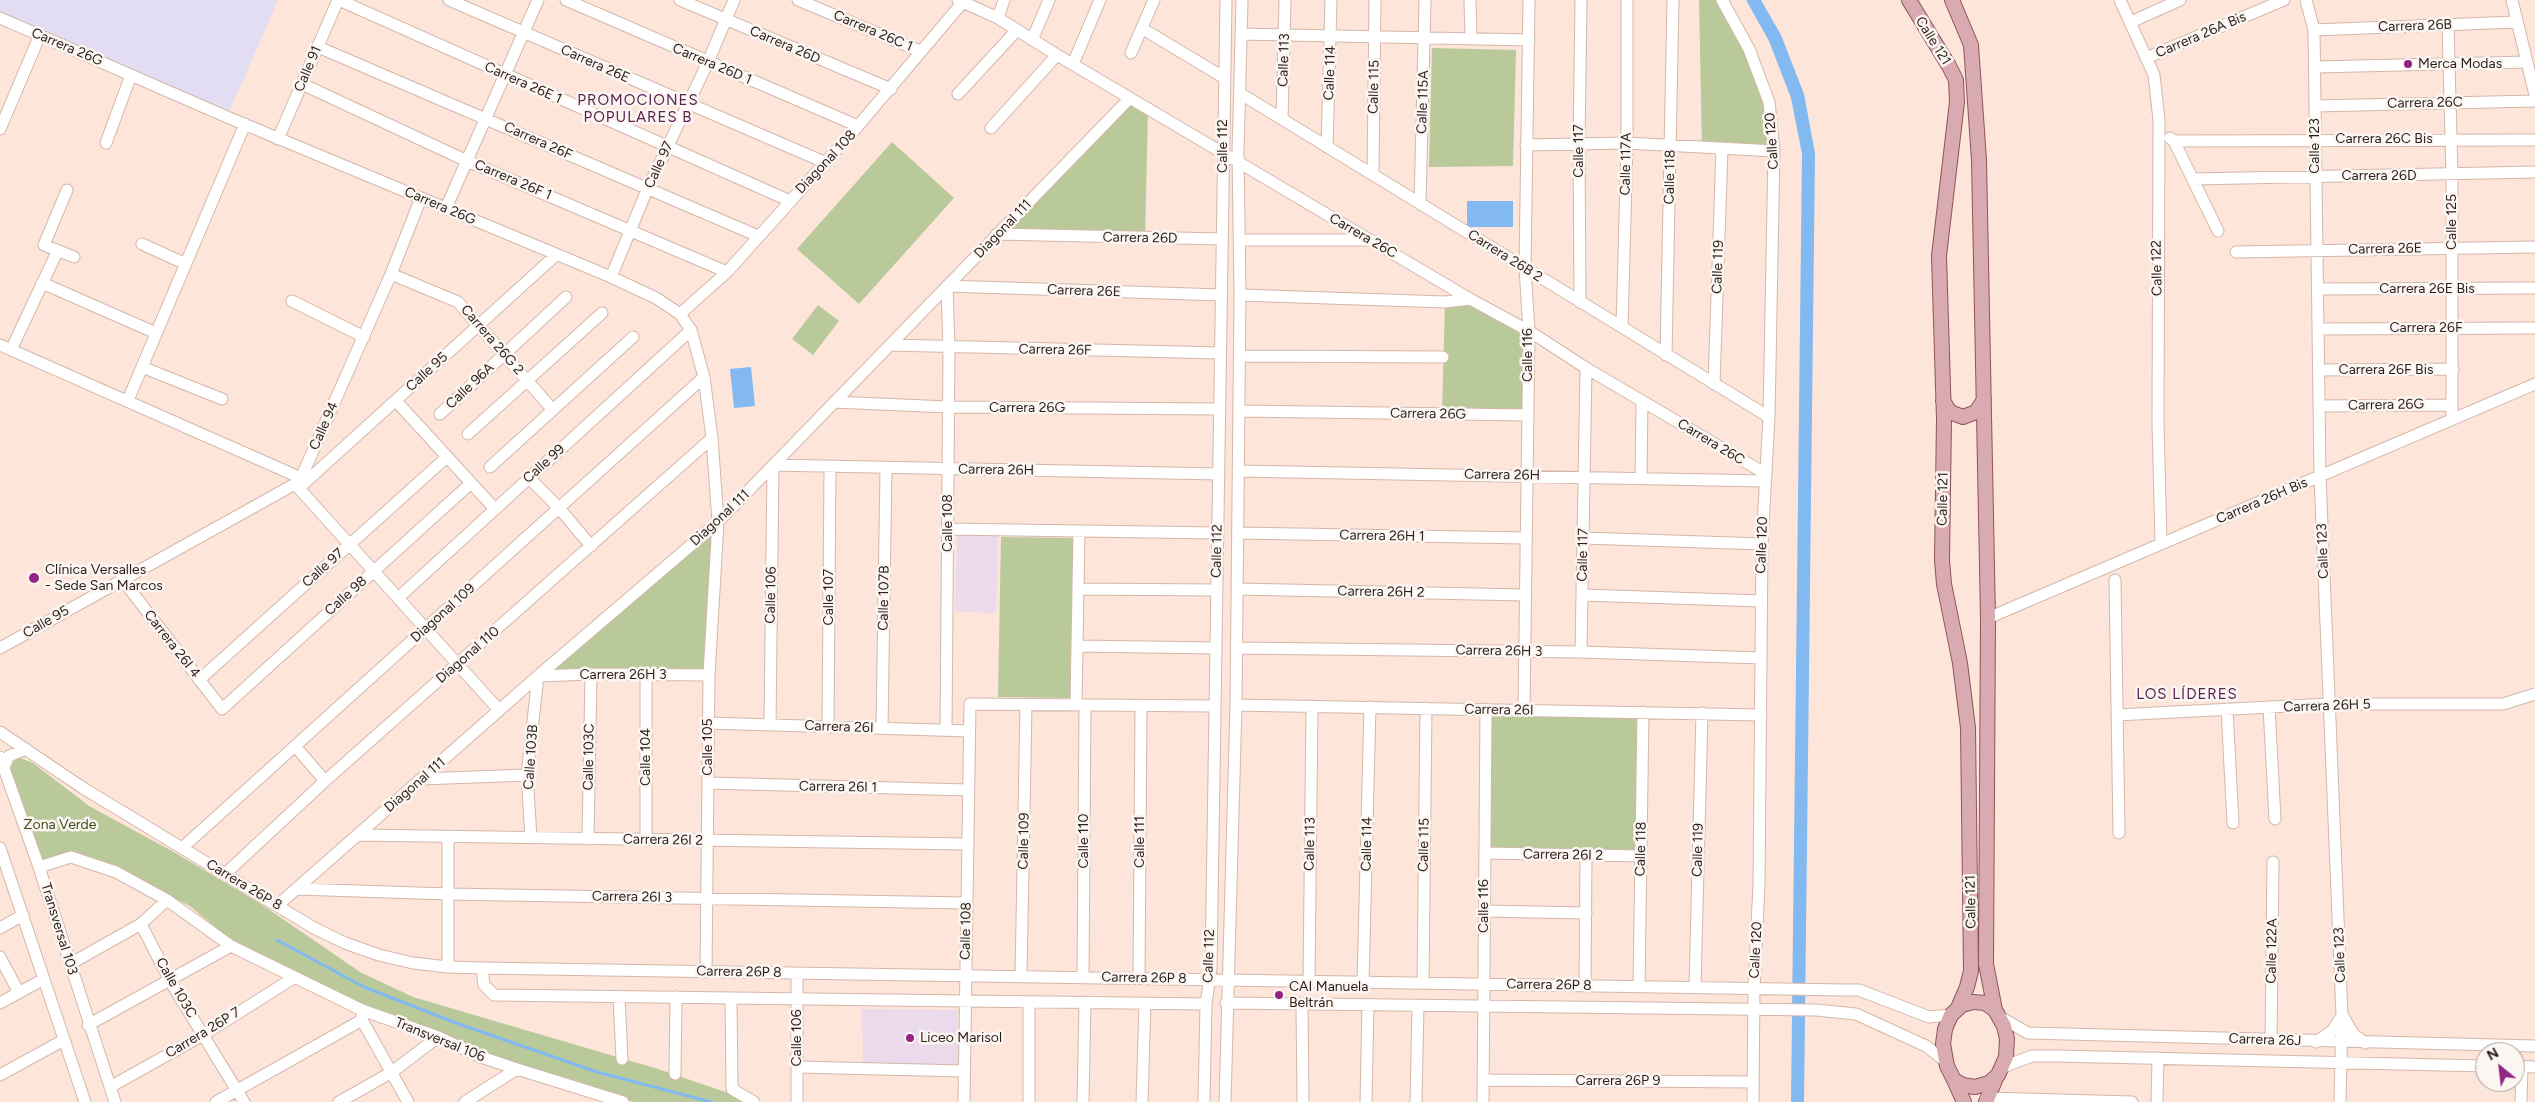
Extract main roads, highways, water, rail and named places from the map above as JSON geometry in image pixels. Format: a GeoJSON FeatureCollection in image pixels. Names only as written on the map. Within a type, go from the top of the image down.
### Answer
{"type":"FeatureCollection","features":[{"type":"Feature","properties":{"kind":"main road","name":"Calle 121"},"geometry":{"type":"LineString","coordinates":[[1909,0],[1956,80],[1957,102],[1952,154],[1940,234],[1944,576],[1960,663],[1968,728],[1971,971],[1967,987],[1955,1011]]}},
{"type":"Feature","properties":{"kind":"main road","name":"Calle 121"},"geometry":{"type":"LineString","coordinates":[[1952,0],[1971,45],[1979,160],[1988,618],[1986,964],[1998,1013]]}},
{"type":"Feature","properties":{"kind":"main road"},"geometry":{"type":"LineString","coordinates":[[1943,401],[1950,412],[1963,417],[1976,412],[1984,400]]}},
{"type":"Feature","properties":{"kind":"main road"},"geometry":{"type":"LineString","coordinates":[[1964,1102],[1945,1061],[1943,1040],[1955,1011],[1966,1003],[1978,1001],[1998,1013],[2007,1039],[2007,1051],[1986,1100]]}},
{"type":"Feature","properties":{"kind":"main road"},"geometry":{"type":"LineString","coordinates":[[1954,1080],[1975,1088],[1989,1083],[2000,1071]]}},
{"type":"Feature","properties":{"kind":"water"},"geometry":{"type":"Polygon","coordinates":[[[1746,0],[1761,0],[1781,35],[1804,94],[1815,153],[1804,1102],[1791,1102],[1802,154],[1791,98],[1769,41],[1746,0]]]}},
{"type":"Feature","properties":{"kind":"water"},"geometry":{"type":"Polygon","coordinates":[[[1467,201],[1513,201],[1513,227],[1467,227],[1467,201]]]}},
{"type":"Feature","properties":{"kind":"water"},"geometry":{"type":"Polygon","coordinates":[[[751,367],[755,406],[734,408],[730,369],[751,367]]]}},
{"type":"Feature","properties":{"kind":"waterway"},"geometry":{"type":"LineString","coordinates":[[277,940],[364,987],[456,1023],[597,1072],[711,1102]]}},
{"type":"Feature","properties":{"kind":"place","name":"Merca Modas"},"geometry":{"type":"Point","coordinates":[2408,64]}},
{"type":"Feature","properties":{"kind":"place","name":"Clínica Versalles - Sede San Marcos"},"geometry":{"type":"Point","coordinates":[34,578]}},
{"type":"Feature","properties":{"kind":"place","name":"CAI Manuela Beltrán"},"geometry":{"type":"Point","coordinates":[1279,995]}},
{"type":"Feature","properties":{"kind":"place","name":"Liceo Marisol"},"geometry":{"type":"Point","coordinates":[910,1038]}},
{"type":"Feature","properties":{"kind":"district","name":"PROMOCIONES POPULARES B"},"geometry":{"type":"Point","coordinates":[638,110]}},
{"type":"Feature","properties":{"kind":"district","name":"LOS LÍDERES"},"geometry":{"type":"Point","coordinates":[2187,695]}},
{"type":"Feature","properties":{"kind":"park label","name":"Zona Verde"},"geometry":{"type":"Point","coordinates":[60,825]}}]}
